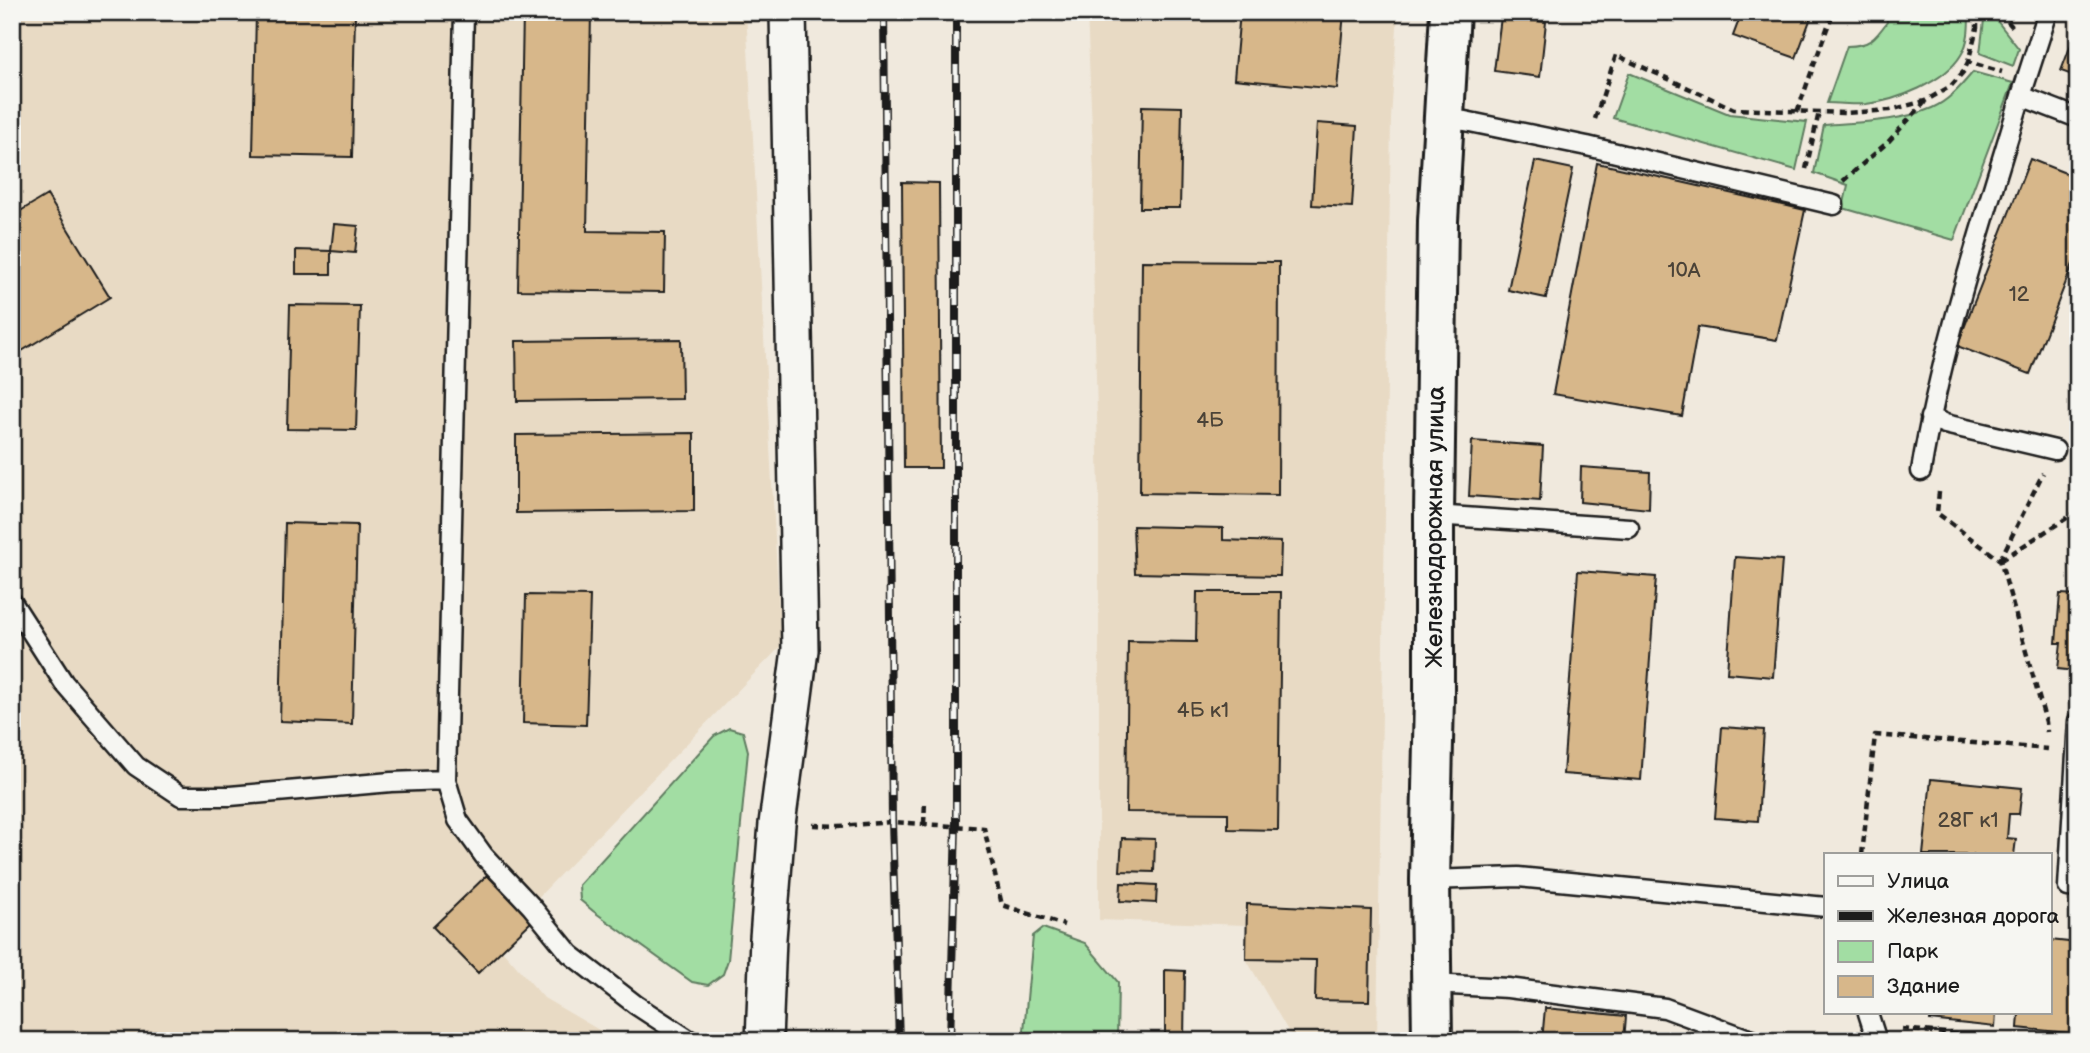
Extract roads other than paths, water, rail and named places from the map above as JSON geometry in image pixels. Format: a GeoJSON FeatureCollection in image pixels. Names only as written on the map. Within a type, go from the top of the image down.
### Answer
{"type":"FeatureCollection","features":[{"type":"Feature","properties":{"kind":"street"},"geometry":{"type":"LineString","coordinates":[[764,1041],[768,938],[777,824],[800,650],[788,12]]}},
{"type":"Feature","properties":{"kind":"street","name":"Железнодорожная улица"},"geometry":{"type":"LineString","coordinates":[[1432,1041],[1430,880],[1438,221],[1450,12]]}},
{"type":"Feature","properties":{"kind":"lane"},"geometry":{"type":"LineString","coordinates":[[464,12],[446,780],[458,820],[484,856],[531,906],[570,954],[636,1005],[691,1041]]}},
{"type":"Feature","properties":{"kind":"lane"},"geometry":{"type":"LineString","coordinates":[[1921,471],[1947,345],[2048,12]]}},
{"type":"Feature","properties":{"kind":"lane"},"geometry":{"type":"LineString","coordinates":[[2024,88],[2078,118]]}},
{"type":"Feature","properties":{"kind":"lane"},"geometry":{"type":"LineString","coordinates":[[1444,119],[1587,146],[1826,203]]}},
{"type":"Feature","properties":{"kind":"lane"},"geometry":{"type":"LineString","coordinates":[[1930,417],[1945,424],[2055,450]]}},
{"type":"Feature","properties":{"kind":"lane"},"geometry":{"type":"LineString","coordinates":[[1434,515],[1629,528]]}},
{"type":"Feature","properties":{"kind":"lane"},"geometry":{"type":"LineString","coordinates":[[12,602],[73,694],[136,766],[181,796],[230,796],[446,780]]}},
{"type":"Feature","properties":{"kind":"lane"},"geometry":{"type":"LineString","coordinates":[[2078,721],[2068,887],[2078,888]]}},
{"type":"Feature","properties":{"kind":"lane"},"geometry":{"type":"LineString","coordinates":[[1430,880],[1518,877],[1824,907]]}},
{"type":"Feature","properties":{"kind":"lane"},"geometry":{"type":"LineString","coordinates":[[1430,984],[1508,988],[1665,1008],[1754,1041]]}},
{"type":"Feature","properties":{"kind":"lane"},"geometry":{"type":"LineString","coordinates":[[1868,1014],[1877,1041]]}},
{"type":"Feature","properties":{"kind":"railway"},"geometry":{"type":"LineString","coordinates":[[884,12],[892,822],[899,1041]]}},
{"type":"Feature","properties":{"kind":"railway"},"geometry":{"type":"LineString","coordinates":[[950,1041],[956,825],[956,12]]}}]}
